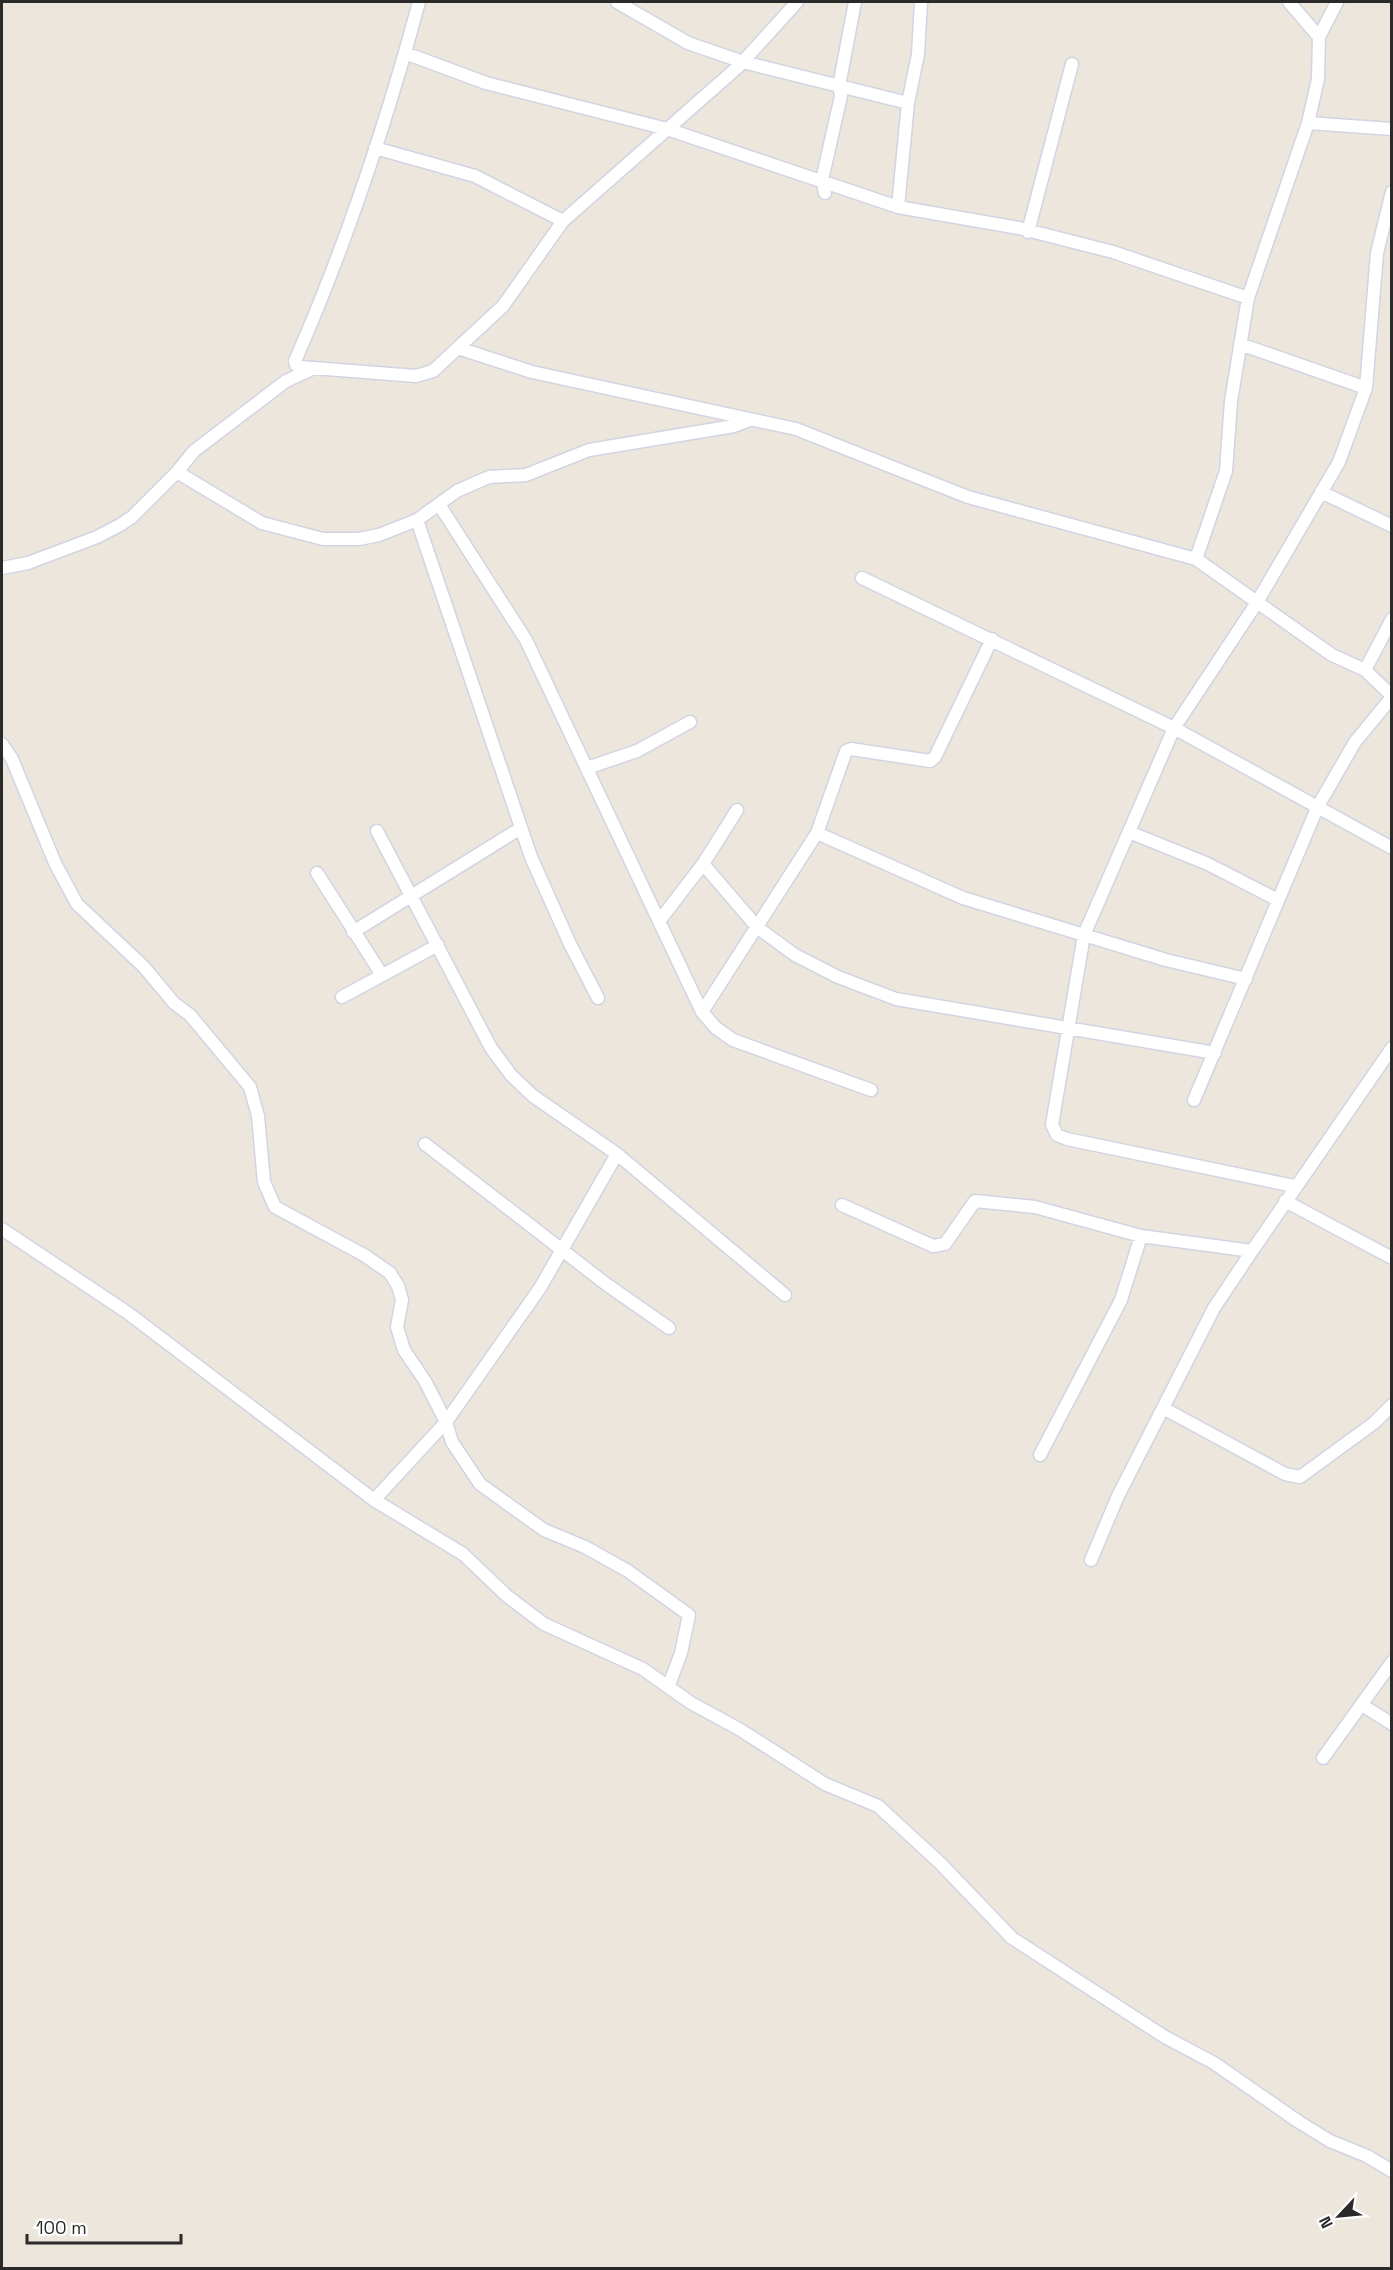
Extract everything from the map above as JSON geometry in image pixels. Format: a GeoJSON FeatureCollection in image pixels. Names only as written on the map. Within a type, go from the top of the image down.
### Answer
{"type":"FeatureCollection","features":[{"type":"Feature","properties":{"kind":"street"},"geometry":{"type":"LineString","coordinates":[[419,2],[375,148],[326,291],[295,361],[300,367],[426,375],[503,306],[563,221],[743,62],[797,2]]}},
{"type":"Feature","properties":{"kind":"street"},"geometry":{"type":"LineString","coordinates":[[617,2],[688,43],[743,62],[908,103]]}},
{"type":"Feature","properties":{"kind":"street"},"geometry":{"type":"LineString","coordinates":[[825,193],[822,180],[841,96],[839,86],[855,2]]}},
{"type":"Feature","properties":{"kind":"street"},"geometry":{"type":"LineString","coordinates":[[898,207],[908,103],[918,54],[921,2]]}},
{"type":"Feature","properties":{"kind":"street"},"geometry":{"type":"LineString","coordinates":[[1289,2],[1319,37]]}},
{"type":"Feature","properties":{"kind":"street"},"geometry":{"type":"LineString","coordinates":[[1196,559],[1226,471],[1231,401],[1248,298],[1308,123],[1318,79],[1319,37],[1337,2]]}},
{"type":"Feature","properties":{"kind":"street"},"geometry":{"type":"LineString","coordinates":[[405,53],[486,83],[667,129],[898,207],[1019,228],[1113,252],[1248,298]]}},
{"type":"Feature","properties":{"kind":"street"},"geometry":{"type":"LineString","coordinates":[[1028,232],[1072,64]]}},
{"type":"Feature","properties":{"kind":"street"},"geometry":{"type":"LineString","coordinates":[[1308,123],[1392,129]]}},
{"type":"Feature","properties":{"kind":"street"},"geometry":{"type":"LineString","coordinates":[[375,148],[475,176],[563,221]]}},
{"type":"Feature","properties":{"kind":"street"},"geometry":{"type":"LineString","coordinates":[[1294,1186],[1067,1139],[1057,1135],[1052,1125],[1084,935],[1174,728],[1256,604],[1339,462],[1366,388],[1377,253],[1387,225],[1392,192]]}},
{"type":"Feature","properties":{"kind":"street"},"geometry":{"type":"LineString","coordinates":[[1240,344],[1366,388]]}},
{"type":"Feature","properties":{"kind":"street"},"geometry":{"type":"LineString","coordinates":[[458,348],[532,372],[677,401],[796,429],[968,497],[1196,559],[1256,604],[1332,655],[1365,670],[1392,697],[1355,742],[1318,806],[1194,1100]]}},
{"type":"Feature","properties":{"kind":"street"},"geometry":{"type":"LineString","coordinates":[[2,568],[28,563],[97,537],[120,525],[132,517],[177,472],[194,451],[286,381],[313,369]]}},
{"type":"Feature","properties":{"kind":"street"},"geometry":{"type":"LineString","coordinates":[[177,472],[262,523],[299,535],[323,539],[359,539],[379,535],[417,520],[440,506],[457,491],[489,477],[526,475],[589,450],[734,426],[750,420]]}},
{"type":"Feature","properties":{"kind":"street"},"geometry":{"type":"LineString","coordinates":[[1321,492],[1392,526]]}},
{"type":"Feature","properties":{"kind":"street"},"geometry":{"type":"LineString","coordinates":[[440,506],[526,640],[702,1012],[716,1028],[733,1040],[871,1090]]}},
{"type":"Feature","properties":{"kind":"street"},"geometry":{"type":"LineString","coordinates":[[417,520],[521,828],[565,933],[598,998]]}},
{"type":"Feature","properties":{"kind":"street"},"geometry":{"type":"LineString","coordinates":[[862,578],[1174,728],[1392,848]]}},
{"type":"Feature","properties":{"kind":"street"},"geometry":{"type":"LineString","coordinates":[[1365,670],[1392,619]]}},
{"type":"Feature","properties":{"kind":"street"},"geometry":{"type":"LineString","coordinates":[[702,1012],[817,833],[846,751],[851,749],[924,761],[935,757],[992,639]]}},
{"type":"Feature","properties":{"kind":"street"},"geometry":{"type":"LineString","coordinates":[[587,768],[637,751],[690,723]]}},
{"type":"Feature","properties":{"kind":"street"},"geometry":{"type":"LineString","coordinates":[[2,744],[12,759],[55,863],[77,904],[144,966],[174,1003],[190,1015],[250,1087],[258,1116],[264,1182],[275,1207],[364,1255],[390,1273],[398,1286],[402,1300],[397,1327],[400,1339],[446,1422],[452,1442],[480,1484],[544,1530],[585,1547],[628,1571],[686,1611],[690,1619],[669,1685]]}},
{"type":"Feature","properties":{"kind":"street"},"geometry":{"type":"LineString","coordinates":[[660,920],[703,864],[736,810]]}},
{"type":"Feature","properties":{"kind":"street"},"geometry":{"type":"LineString","coordinates":[[353,932],[521,828]]}},
{"type":"Feature","properties":{"kind":"street"},"geometry":{"type":"LineString","coordinates":[[377,831],[491,1048],[511,1074],[533,1096],[617,1154],[785,1295]]}},
{"type":"Feature","properties":{"kind":"street"},"geometry":{"type":"LineString","coordinates":[[1129,832],[1208,864],[1278,900]]}},
{"type":"Feature","properties":{"kind":"street"},"geometry":{"type":"LineString","coordinates":[[817,833],[963,898],[1166,960],[1246,979]]}},
{"type":"Feature","properties":{"kind":"street"},"geometry":{"type":"LineString","coordinates":[[703,864],[758,928],[795,955],[838,977],[896,999],[1215,1053]]}},
{"type":"Feature","properties":{"kind":"street"},"geometry":{"type":"LineString","coordinates":[[317,873],[382,975]]}},
{"type":"Feature","properties":{"kind":"street"},"geometry":{"type":"LineString","coordinates":[[342,997],[438,945]]}},
{"type":"Feature","properties":{"kind":"street"},"geometry":{"type":"LineString","coordinates":[[1091,1560],[1118,1496],[1214,1308],[1294,1186],[1392,1048]]}},
{"type":"Feature","properties":{"kind":"street"},"geometry":{"type":"LineString","coordinates":[[425,1144],[563,1248],[606,1284],[669,1328]]}},
{"type":"Feature","properties":{"kind":"street"},"geometry":{"type":"LineString","coordinates":[[374,1500],[446,1422],[540,1288],[617,1154]]}},
{"type":"Feature","properties":{"kind":"street"},"geometry":{"type":"LineString","coordinates":[[842,1205],[933,1246],[945,1245],[975,1201],[1035,1208],[1141,1236],[1252,1251]]}},
{"type":"Feature","properties":{"kind":"street"},"geometry":{"type":"LineString","coordinates":[[1285,1201],[1392,1258]]}},
{"type":"Feature","properties":{"kind":"street"},"geometry":{"type":"LineString","coordinates":[[2,1230],[129,1313],[374,1500],[463,1554],[507,1596],[544,1624],[618,1656],[669,1685],[691,1703],[740,1729],[825,1784],[886,1812],[940,1863],[1004,1931],[1032,1952],[1165,2037],[1214,2062],[1330,2141],[1367,2156],[1392,2171]]}},
{"type":"Feature","properties":{"kind":"street"},"geometry":{"type":"LineString","coordinates":[[1041,1455],[1122,1300],[1141,1236]]}},
{"type":"Feature","properties":{"kind":"street"},"geometry":{"type":"LineString","coordinates":[[1163,1408],[1285,1474],[1300,1476],[1374,1423],[1392,1405]]}},
{"type":"Feature","properties":{"kind":"street"},"geometry":{"type":"LineString","coordinates":[[1323,1758],[1392,1662]]}},
{"type":"Feature","properties":{"kind":"street"},"geometry":{"type":"LineString","coordinates":[[1362,1705],[1392,1724]]}}]}
